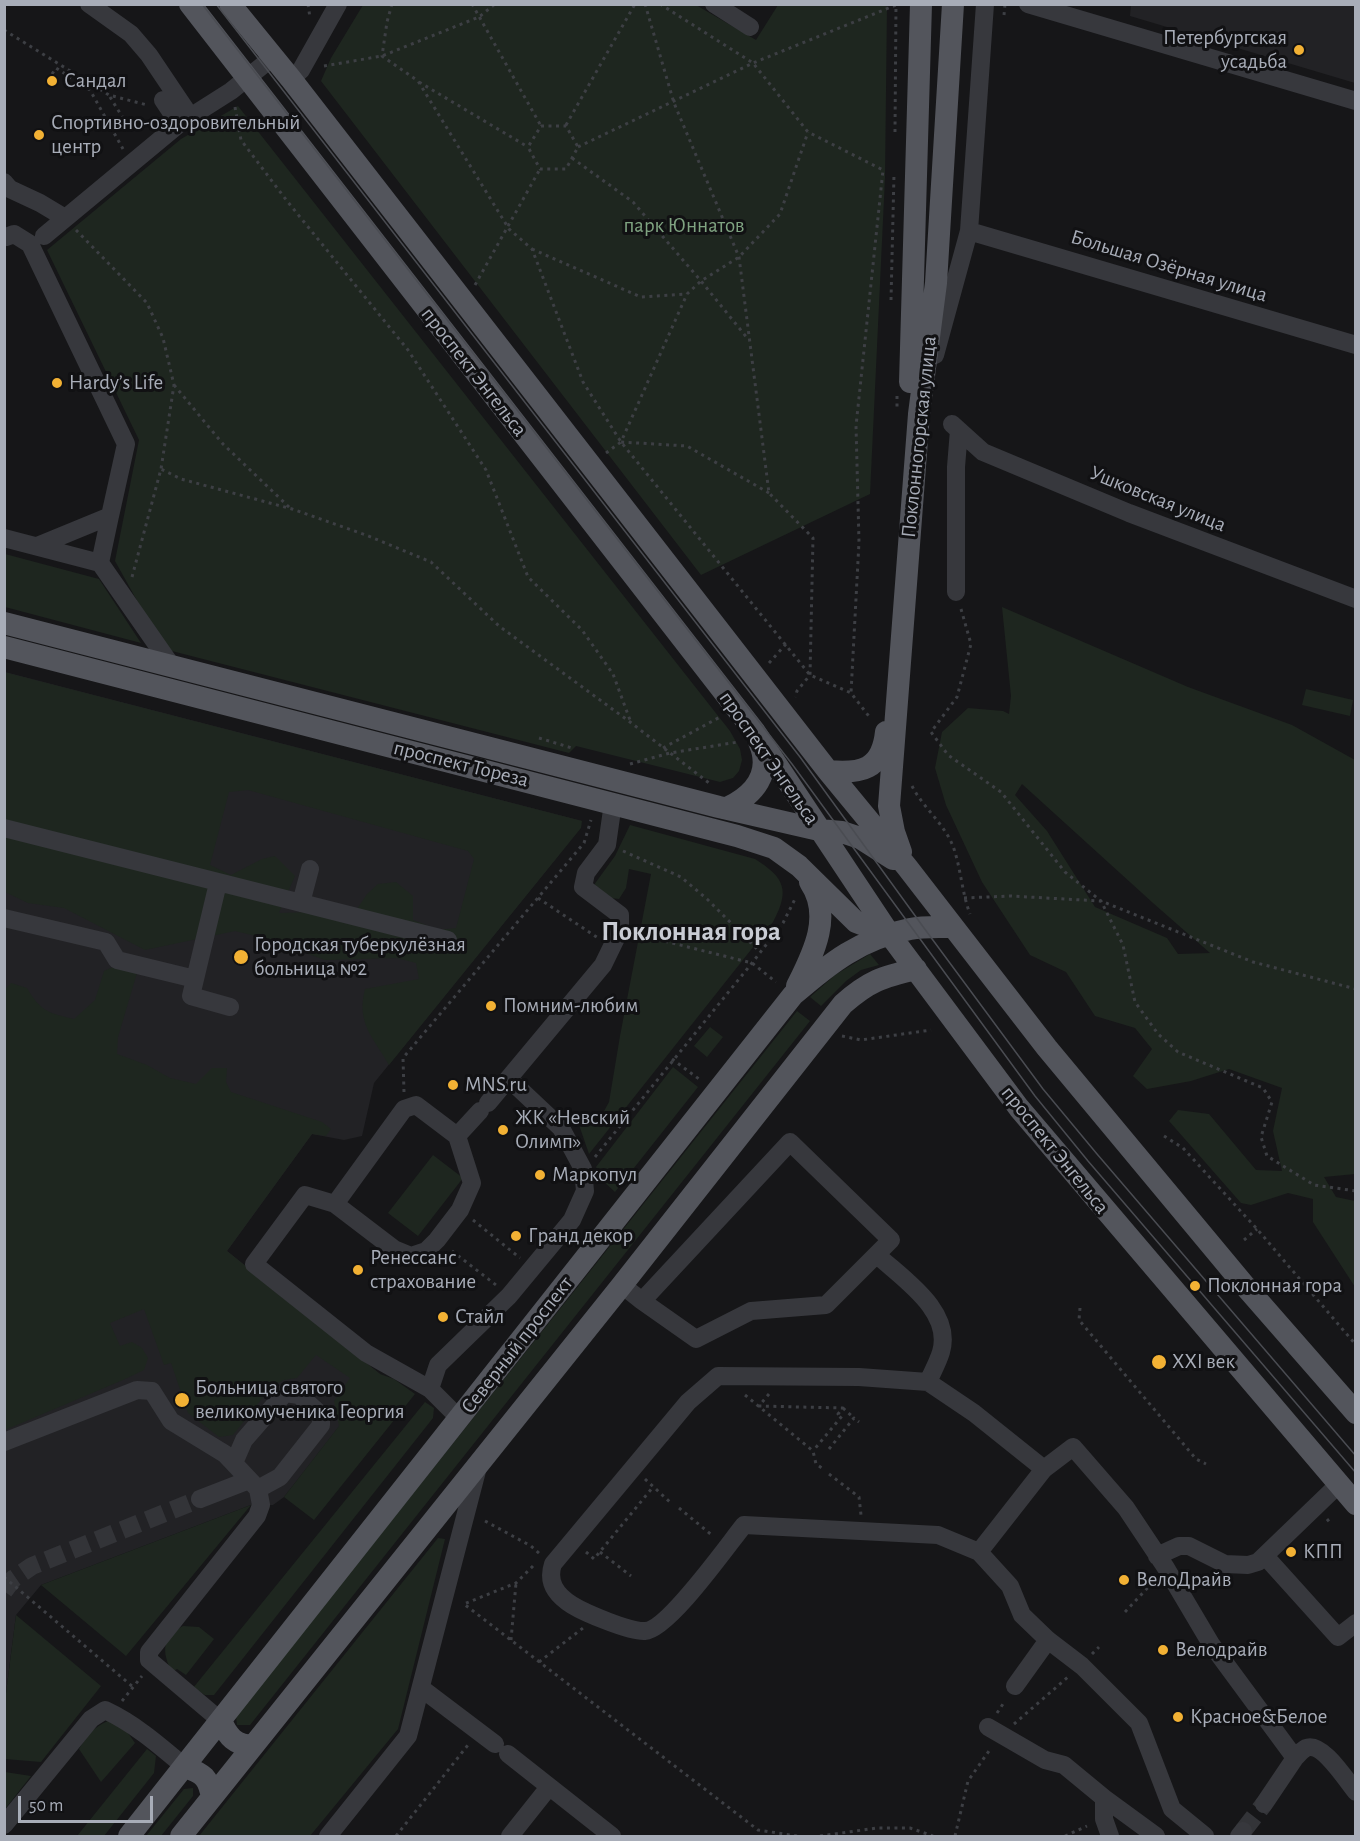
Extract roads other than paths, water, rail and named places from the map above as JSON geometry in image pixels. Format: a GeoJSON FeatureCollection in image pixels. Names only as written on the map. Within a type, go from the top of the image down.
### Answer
{"type":"FeatureCollection","features":[{"type":"Feature","properties":{"kind":"main road","name":"проспект Энгельса"},"geometry":{"type":"LineString","coordinates":[[190,4],[239,85],[301,149],[819,830],[890,935],[1019,1108],[1356,1504]]}},
{"type":"Feature","properties":{"kind":"main road","name":"проспект Энгельса"},"geometry":{"type":"LineString","coordinates":[[230,4],[273,57],[296,74],[328,127],[828,771],[907,867],[963,923],[1076,1083],[1245,1286],[1356,1413]]}},
{"type":"Feature","properties":{"kind":"main road","name":"Поклонногорская улица"},"geometry":{"type":"LineString","coordinates":[[828,771],[851,773],[866,768],[884,749],[909,410],[921,4]]}},
{"type":"Feature","properties":{"kind":"main road","name":"Поклонногорская улица"},"geometry":{"type":"LineString","coordinates":[[907,867],[894,832],[889,807],[919,414],[936,283],[953,4]]}},
{"type":"Feature","properties":{"kind":"main road"},"geometry":{"type":"LineString","coordinates":[[301,149],[306,137],[314,130],[328,127]]}},
{"type":"Feature","properties":{"kind":"main road","name":"проспект Тореза"},"geometry":{"type":"LineString","coordinates":[[4,623],[727,808],[819,830],[842,832],[860,838],[907,867]]}},
{"type":"Feature","properties":{"kind":"main road","name":"проспект Тореза"},"geometry":{"type":"LineString","coordinates":[[4,647],[613,803],[774,848],[800,866],[856,922],[890,935]]}},
{"type":"Feature","properties":{"kind":"main road"},"geometry":{"type":"LineString","coordinates":[[727,808],[744,800],[757,786],[763,769],[763,750],[749,737]]}},
{"type":"Feature","properties":{"kind":"main road"},"geometry":{"type":"LineString","coordinates":[[793,995],[814,952],[820,930],[820,907],[813,885],[800,866]]}},
{"type":"Feature","properties":{"kind":"main road","name":"Северный проспект"},"geometry":{"type":"LineString","coordinates":[[129,1836],[793,995],[842,955],[866,943],[911,929],[963,923]]}},
{"type":"Feature","properties":{"kind":"main road","name":"Северный проспект"},"geometry":{"type":"LineString","coordinates":[[181,1836],[622,1285],[843,1004],[864,986],[879,978],[916,969]]}},
{"type":"Feature","properties":{"kind":"main road"},"geometry":{"type":"LineString","coordinates":[[221,1721],[227,1734],[240,1745],[253,1746]]}},
{"type":"Feature","properties":{"kind":"main road"},"geometry":{"type":"LineString","coordinates":[[185,1767],[197,1771],[209,1781],[212,1797]]}},
{"type":"Feature","properties":{"kind":"street"},"geometry":{"type":"LineString","coordinates":[[89,4],[131,34],[149,55],[184,120]]}},
{"type":"Feature","properties":{"kind":"street"},"geometry":{"type":"LineString","coordinates":[[296,74],[338,4]]}},
{"type":"Feature","properties":{"kind":"street"},"geometry":{"type":"LineString","coordinates":[[714,4],[750,27]]}},
{"type":"Feature","properties":{"kind":"street"},"geometry":{"type":"LineString","coordinates":[[919,414],[969,231],[985,4]]}},
{"type":"Feature","properties":{"kind":"street"},"geometry":{"type":"LineString","coordinates":[[1028,4],[1356,101]]}},
{"type":"Feature","properties":{"kind":"street"},"geometry":{"type":"LineString","coordinates":[[44,236],[184,120],[239,85],[273,57]]}},
{"type":"Feature","properties":{"kind":"street"},"geometry":{"type":"LineString","coordinates":[[157,104],[184,120]]}},
{"type":"Feature","properties":{"kind":"street"},"geometry":{"type":"LineString","coordinates":[[4,183],[10,189],[65,218]]}},
{"type":"Feature","properties":{"kind":"street","name":"Большая Озёрная улица"},"geometry":{"type":"LineString","coordinates":[[969,231],[1356,345]]}},
{"type":"Feature","properties":{"kind":"street"},"geometry":{"type":"LineString","coordinates":[[6,237],[14,234],[30,244],[126,444],[100,563]]}},
{"type":"Feature","properties":{"kind":"street","name":"Ушковская улица"},"geometry":{"type":"LineString","coordinates":[[956,592],[955,427],[983,452],[1129,513],[1356,599]]}},
{"type":"Feature","properties":{"kind":"street"},"geometry":{"type":"LineString","coordinates":[[37,546],[110,516]]}},
{"type":"Feature","properties":{"kind":"street"},"geometry":{"type":"LineString","coordinates":[[4,538],[100,563],[171,665]]}},
{"type":"Feature","properties":{"kind":"street"},"geometry":{"type":"LineString","coordinates":[[457,1136],[509,1079],[603,965],[620,930],[620,915],[583,888],[586,873],[607,845],[613,803]]}},
{"type":"Feature","properties":{"kind":"street"},"geometry":{"type":"LineString","coordinates":[[4,828],[448,940]]}},
{"type":"Feature","properties":{"kind":"street"},"geometry":{"type":"LineString","coordinates":[[301,903],[309,868]]}},
{"type":"Feature","properties":{"kind":"street"},"geometry":{"type":"LineString","coordinates":[[218,883],[191,996],[230,1007]]}},
{"type":"Feature","properties":{"kind":"street"},"geometry":{"type":"LineString","coordinates":[[4,918],[106,942],[117,960],[195,979]]}},
{"type":"Feature","properties":{"kind":"street"},"geometry":{"type":"LineString","coordinates":[[430,1389],[438,1365],[509,1296],[572,1220],[585,1191],[583,1169],[561,1128],[509,1079]]}},
{"type":"Feature","properties":{"kind":"street"},"geometry":{"type":"LineString","coordinates":[[335,1204],[404,1109],[416,1105],[457,1136],[472,1183],[460,1210],[426,1251],[411,1256],[394,1250],[335,1204],[304,1195],[254,1264],[366,1353],[430,1389],[459,1418]]}},
{"type":"Feature","properties":{"kind":"street"},"geometry":{"type":"LineString","coordinates":[[622,1285],[642,1301],[696,1339],[751,1311],[826,1305],[891,1240],[790,1142],[642,1301]]}},
{"type":"Feature","properties":{"kind":"street"},"geometry":{"type":"LineString","coordinates":[[877,1255],[934,1309],[941,1324],[942,1351],[928,1383]]}},
{"type":"Feature","properties":{"kind":"street"},"geometry":{"type":"LineString","coordinates":[[1044,1469],[974,1413],[928,1383],[858,1377],[718,1376],[688,1402],[553,1564],[550,1573],[551,1582],[558,1595],[573,1606],[595,1616],[646,1632],[674,1612],[744,1526],[938,1535],[979,1552],[1010,1586],[1022,1615],[1048,1640],[1082,1666],[1139,1723],[1172,1809],[1205,1836]]}},
{"type":"Feature","properties":{"kind":"street"},"geometry":{"type":"LineString","coordinates":[[4,1442],[137,1390],[152,1391],[171,1421],[225,1454],[253,1484],[261,1505],[257,1516],[149,1652],[149,1660],[221,1721]]}},
{"type":"Feature","properties":{"kind":"street"},"geometry":{"type":"LineString","coordinates":[[200,1499],[280,1477],[321,1425],[321,1415],[299,1395],[285,1394],[244,1440],[234,1463]]}},
{"type":"Feature","properties":{"kind":"street"},"geometry":{"type":"LineString","coordinates":[[979,1552],[1044,1469],[1073,1447],[1126,1508],[1211,1644],[1295,1758]]}},
{"type":"Feature","properties":{"kind":"street"},"geometry":{"type":"LineString","coordinates":[[328,1836],[408,1736],[479,1464]]}},
{"type":"Feature","properties":{"kind":"street"},"geometry":{"type":"LineString","coordinates":[[1161,1562],[1179,1546],[1188,1546],[1225,1564],[1248,1565],[1258,1562],[1339,1484]]}},
{"type":"Feature","properties":{"kind":"street"},"geometry":{"type":"LineString","coordinates":[[1265,1556],[1338,1637],[1356,1623]]}},
{"type":"Feature","properties":{"kind":"street"},"geometry":{"type":"LineString","coordinates":[[1015,1686],[1048,1640]]}},
{"type":"Feature","properties":{"kind":"street"},"geometry":{"type":"LineString","coordinates":[[421,1688],[612,1836]]}},
{"type":"Feature","properties":{"kind":"street"},"geometry":{"type":"LineString","coordinates":[[4,1825],[91,1719],[105,1710],[149,1736],[185,1767]]}},
{"type":"Feature","properties":{"kind":"street"},"geometry":{"type":"LineString","coordinates":[[994,1731],[1045,1760],[1064,1766],[1156,1836]]}},
{"type":"Feature","properties":{"kind":"street"},"geometry":{"type":"LineString","coordinates":[[1264,1804],[1295,1758],[1305,1748],[1314,1747],[1324,1753],[1356,1792]]}},
{"type":"Feature","properties":{"kind":"street"},"geometry":{"type":"LineString","coordinates":[[510,1836],[549,1787]]}},
{"type":"Feature","properties":{"kind":"street"},"geometry":{"type":"LineString","coordinates":[[1104,1798],[1107,1828]]}},
{"type":"Feature","properties":{"kind":"tunnel"},"geometry":{"type":"LineString","coordinates":[[4,1591],[13,1579],[32,1566],[200,1499]]}},
{"type":"Feature","properties":{"kind":"tunnel"},"geometry":{"type":"LineString","coordinates":[[1243,1831],[1264,1804]]}},
{"type":"Feature","properties":{"kind":"tram line"},"geometry":{"type":"LineString","coordinates":[[202,4],[792,764],[1035,1096],[1356,1473]]}},
{"type":"Feature","properties":{"kind":"tram line"},"geometry":{"type":"LineString","coordinates":[[216,4],[800,757],[1043,1089],[1356,1456]]}},
{"type":"Feature","properties":{"kind":"place","name":"Петербургская усадьба"},"geometry":{"type":"Point","coordinates":[1299,50]}},
{"type":"Feature","properties":{"kind":"place","name":"Сандал"},"geometry":{"type":"Point","coordinates":[52,81]}},
{"type":"Feature","properties":{"kind":"place","name":"Спортивно-оздоровительный центр"},"geometry":{"type":"Point","coordinates":[39,135]}},
{"type":"Feature","properties":{"kind":"place","name":"Hardy’s Life"},"geometry":{"type":"Point","coordinates":[57,383]}},
{"type":"Feature","properties":{"kind":"place","name":"Городская туберкулёзная больница №2"},"geometry":{"type":"Point","coordinates":[241,957]}},
{"type":"Feature","properties":{"kind":"place","name":"Помним-любим"},"geometry":{"type":"Point","coordinates":[491,1006]}},
{"type":"Feature","properties":{"kind":"place","name":"MNS.ru"},"geometry":{"type":"Point","coordinates":[453,1085]}},
{"type":"Feature","properties":{"kind":"place","name":"ЖК «Невский Олимп»"},"geometry":{"type":"Point","coordinates":[503,1130]}},
{"type":"Feature","properties":{"kind":"place","name":"Маркопул"},"geometry":{"type":"Point","coordinates":[540,1175]}},
{"type":"Feature","properties":{"kind":"place","name":"Гранд декор"},"geometry":{"type":"Point","coordinates":[516,1236]}},
{"type":"Feature","properties":{"kind":"place","name":"Ренессанс страхование"},"geometry":{"type":"Point","coordinates":[358,1270]}},
{"type":"Feature","properties":{"kind":"place","name":"Поклонная гора"},"geometry":{"type":"Point","coordinates":[1195,1286]}},
{"type":"Feature","properties":{"kind":"place","name":"Стайл"},"geometry":{"type":"Point","coordinates":[443,1317]}},
{"type":"Feature","properties":{"kind":"place","name":"XXI век"},"geometry":{"type":"Point","coordinates":[1159,1362]}},
{"type":"Feature","properties":{"kind":"place","name":"Больница святого великомученика Георгия"},"geometry":{"type":"Point","coordinates":[182,1400]}},
{"type":"Feature","properties":{"kind":"place","name":"КПП"},"geometry":{"type":"Point","coordinates":[1291,1552]}},
{"type":"Feature","properties":{"kind":"place","name":"ВелоДрайв"},"geometry":{"type":"Point","coordinates":[1124,1580]}},
{"type":"Feature","properties":{"kind":"place","name":"Велодрайв"},"geometry":{"type":"Point","coordinates":[1163,1650]}},
{"type":"Feature","properties":{"kind":"place","name":"Красное&Белое"},"geometry":{"type":"Point","coordinates":[1178,1717]}},
{"type":"Feature","properties":{"kind":"district","name":"Поклонная гора"},"geometry":{"type":"Point","coordinates":[691,932]}},
{"type":"Feature","properties":{"kind":"park label","name":"парк Юннатов"},"geometry":{"type":"Point","coordinates":[684,226]}}]}
